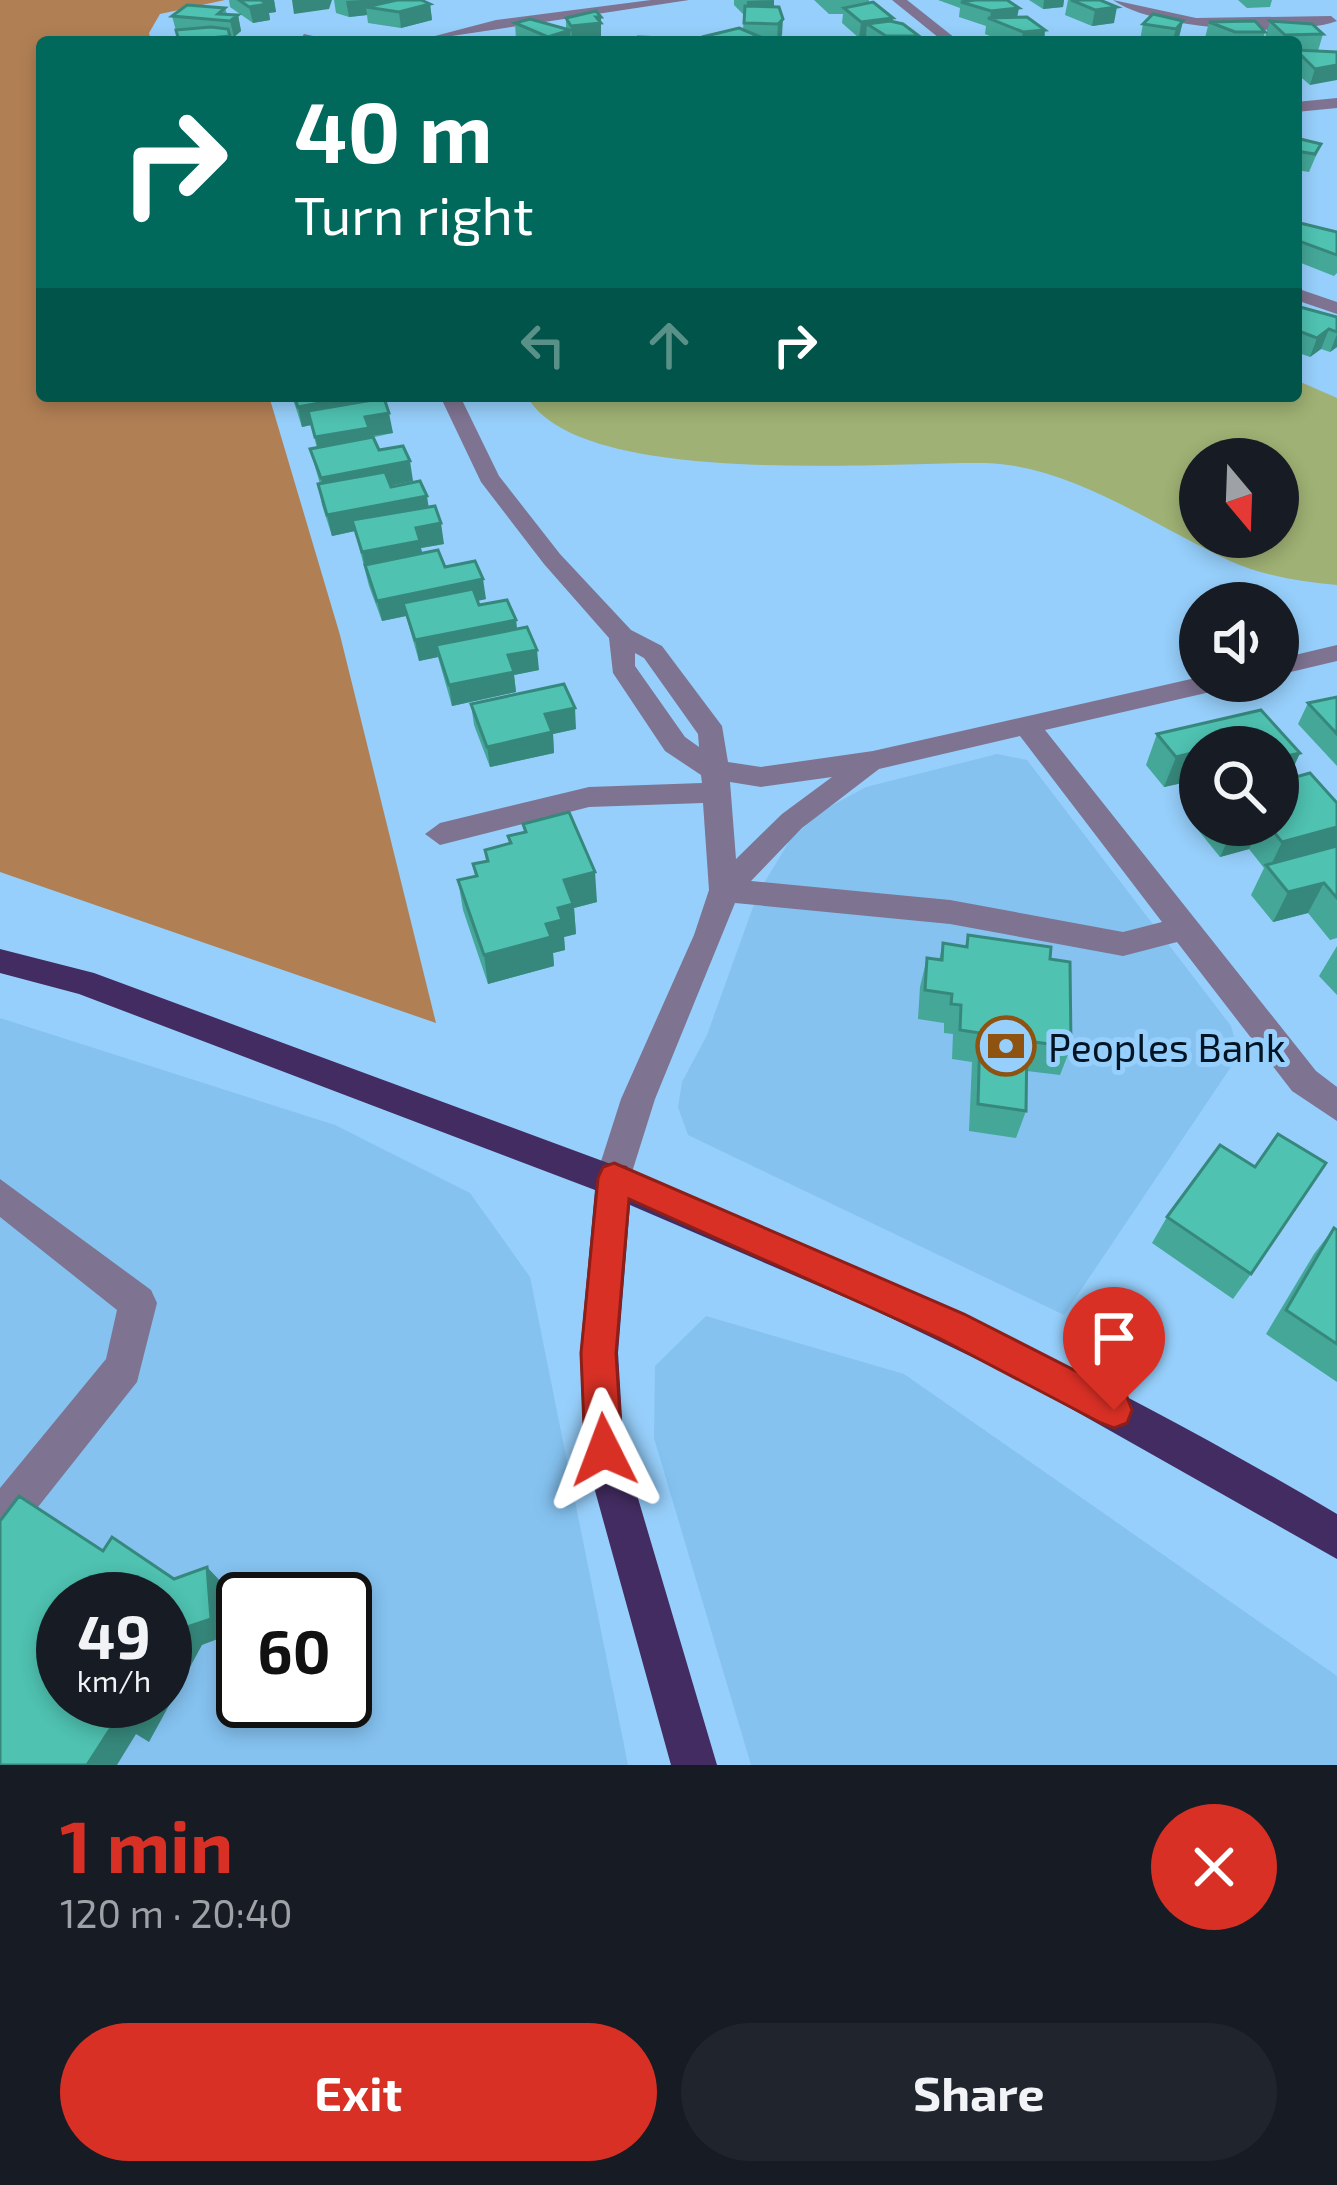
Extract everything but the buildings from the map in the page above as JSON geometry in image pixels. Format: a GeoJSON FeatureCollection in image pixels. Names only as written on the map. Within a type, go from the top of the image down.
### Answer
{"type":"FeatureCollection","features":[{"type":"Feature","properties":{"kind":"main road"},"geometry":{"type":"LineString","coordinates":[[0,961],[83,982],[614,1178],[952,1326],[1236,1473],[1337,1538]]}},
{"type":"Feature","properties":{"kind":"main road"},"geometry":{"type":"LineString","coordinates":[[614,1178],[598,1353],[604,1450],[694,1765]]}},
{"type":"Feature","properties":{"kind":"street"},"geometry":{"type":"LineString","coordinates":[[444,36],[496,24],[682,0]]}},
{"type":"Feature","properties":{"kind":"street"},"geometry":{"type":"LineString","coordinates":[[899,0],[945,36]]}},
{"type":"Feature","properties":{"kind":"street"},"geometry":{"type":"LineString","coordinates":[[1120,0],[1136,10],[1192,20],[1334,23]]}},
{"type":"Feature","properties":{"kind":"street"},"geometry":{"type":"LineString","coordinates":[[1310,0],[1334,23]]}},
{"type":"Feature","properties":{"kind":"street"},"geometry":{"type":"LineString","coordinates":[[643,7],[657,17]]}},
{"type":"Feature","properties":{"kind":"street"},"geometry":{"type":"LineString","coordinates":[[1302,107],[1337,104]]}},
{"type":"Feature","properties":{"kind":"street"},"geometry":{"type":"LineString","coordinates":[[1302,296],[1337,308]]}},
{"type":"Feature","properties":{"kind":"street"},"geometry":{"type":"LineString","coordinates":[[452,402],[489,477],[622,636],[622,667],[675,744],[713,781],[724,890],[710,935],[638,1099],[614,1178]]}},
{"type":"Feature","properties":{"kind":"street"},"geometry":{"type":"LineString","coordinates":[[1299,662],[1337,653]]}},
{"type":"Feature","properties":{"kind":"street"},"geometry":{"type":"LineString","coordinates":[[440,834],[589,797],[873,761],[1179,691]]}},
{"type":"Feature","properties":{"kind":"street"},"geometry":{"type":"LineString","coordinates":[[1027,727],[1304,1081],[1337,1106]]}},
{"type":"Feature","properties":{"kind":"street"},"geometry":{"type":"LineString","coordinates":[[724,890],[792,821],[873,761]]}},
{"type":"Feature","properties":{"kind":"street"},"geometry":{"type":"LineString","coordinates":[[724,890],[950,912],[1123,944],[1184,928]]}},
{"type":"Feature","properties":{"kind":"street"},"geometry":{"type":"LineString","coordinates":[[0,1195],[138,1304],[123,1368],[0,1522]]}},
{"type":"Feature","properties":{"kind":"shaded area"},"geometry":{"type":"Polygon","coordinates":[[[0,0],[225,0],[160,14],[150,36],[36,36],[36,402],[271,402],[340,635],[436,1023],[0,872],[0,0]]]}},
{"type":"Feature","properties":{"kind":"shaded area"},"geometry":{"type":"Polygon","coordinates":[[[1302,383],[1337,398],[1337,585],[1283,578],[1226,558],[1299,558],[1299,438],[1179,438],[1179,535],[1081,486],[1018,467],[986,463],[740,464],[607,446],[557,426],[533,402],[1302,402],[1302,383]]]}},
{"type":"Feature","properties":{"kind":"shaded area"},"geometry":{"type":"Polygon","coordinates":[[[997,754],[1027,760],[1231,1026],[1239,1055],[1064,1315],[688,1135],[678,1107],[682,1082],[707,1035],[758,893],[790,840],[822,811],[866,787],[997,754]]]}},
{"type":"Feature","properties":{"kind":"shaded area"},"geometry":{"type":"Polygon","coordinates":[[[0,1018],[335,1125],[470,1193],[530,1277],[628,1765],[0,1765],[0,1018]]]}},
{"type":"Feature","properties":{"kind":"shaded area"},"geometry":{"type":"Polygon","coordinates":[[[706,1316],[904,1374],[1337,1676],[1337,1765],[751,1765],[654,1438],[655,1366],[706,1316]]]}},
{"type":"Feature","properties":{"kind":"place","name":"Peoples Bank"},"geometry":{"type":"Point","coordinates":[1006,1046]}},
{"type":"Feature","properties":{"kind":"route"},"geometry":{"type":"LineString","coordinates":[[604,1450],[598,1353],[614,1178],[952,1326],[1114,1410]]}}]}
